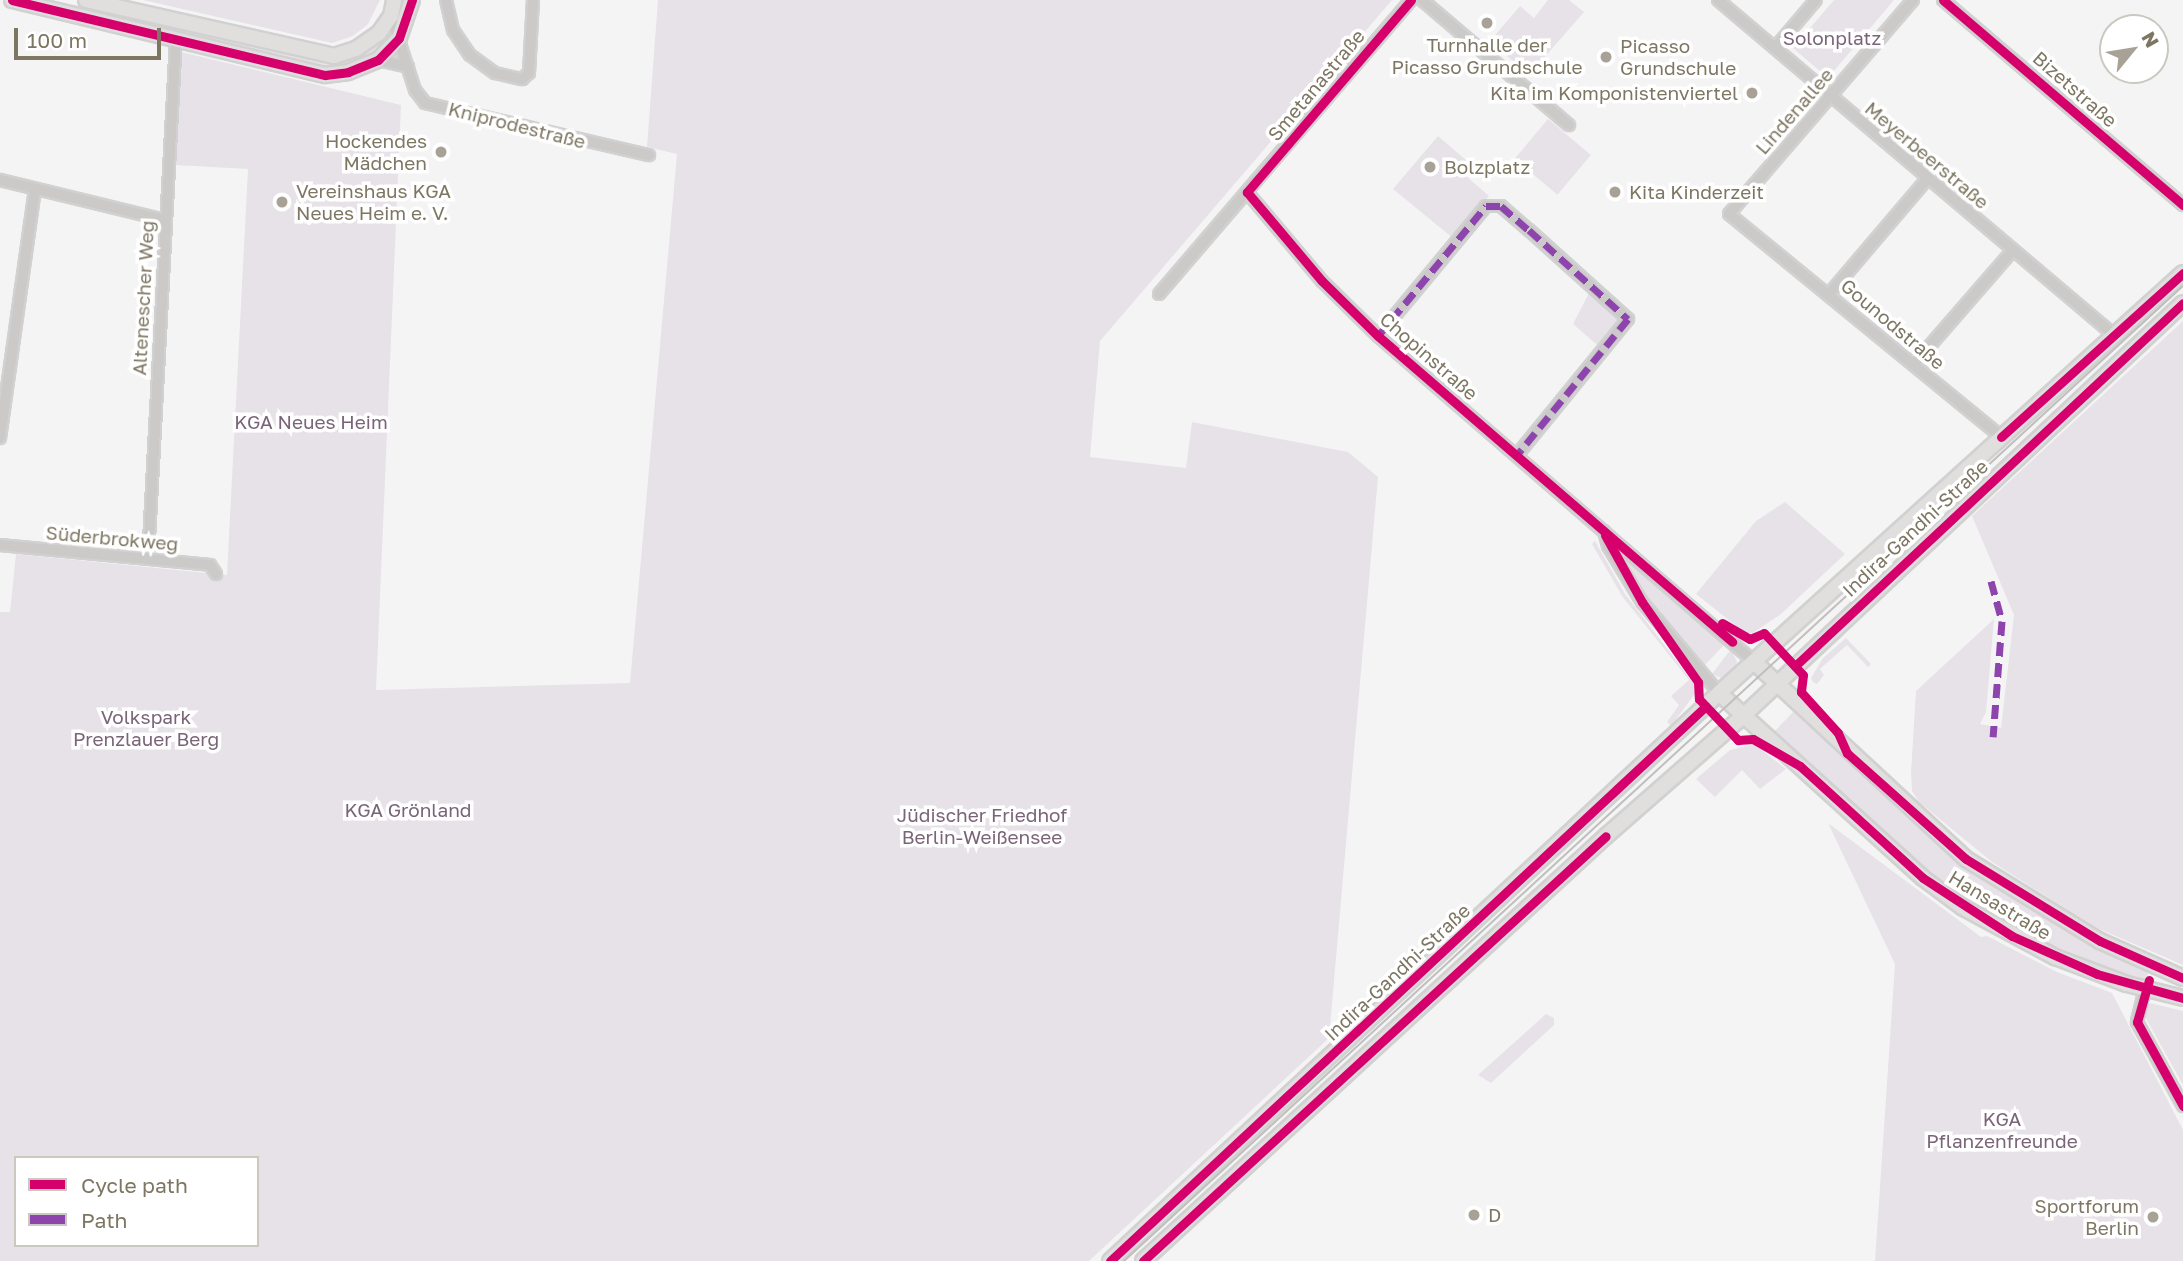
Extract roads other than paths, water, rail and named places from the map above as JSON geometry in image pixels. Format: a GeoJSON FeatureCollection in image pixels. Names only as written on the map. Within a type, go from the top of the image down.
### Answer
{"type":"FeatureCollection","features":[{"type":"Feature","properties":{"kind":"main road"},"geometry":{"type":"LineString","coordinates":[[12,0],[325,75],[348,72],[379,60],[399,38],[411,0]]}},
{"type":"Feature","properties":{"kind":"main road"},"geometry":{"type":"LineString","coordinates":[[86,0],[315,54],[334,56],[368,43],[391,16],[394,0]]}},
{"type":"Feature","properties":{"kind":"main road","name":"Indira-Gandhi-Straße"},"geometry":{"type":"LineString","coordinates":[[1110,1261],[1590,818],[1719,693],[2183,273]]}},
{"type":"Feature","properties":{"kind":"main road","name":"Indira-Gandhi-Straße"},"geometry":{"type":"LineString","coordinates":[[1143,1261],[1606,836],[1743,716],[2183,303]]}},
{"type":"Feature","properties":{"kind":"main road","name":"Hansastraße"},"geometry":{"type":"LineString","coordinates":[[1754,662],[1966,859],[2091,936],[2183,978]]}},
{"type":"Feature","properties":{"kind":"main road","name":"Hansastraße"},"geometry":{"type":"LineString","coordinates":[[1719,693],[1923,878],[1962,906],[2055,957],[2145,989],[2183,998]]}},
{"type":"Feature","properties":{"kind":"main road"},"geometry":{"type":"LineString","coordinates":[[1590,818],[1606,836]]}},
{"type":"Feature","properties":{"kind":"street"},"geometry":{"type":"LineString","coordinates":[[446,0],[453,30],[470,55],[495,73],[522,79],[529,73],[533,0]]}},
{"type":"Feature","properties":{"kind":"street","name":"Smetanastraße"},"geometry":{"type":"LineString","coordinates":[[1159,294],[1411,0]]}},
{"type":"Feature","properties":{"kind":"street"},"geometry":{"type":"LineString","coordinates":[[1422,0],[1569,125]]}},
{"type":"Feature","properties":{"kind":"street","name":"Meyerbeerstraße"},"geometry":{"type":"LineString","coordinates":[[1718,0],[2114,335]]}},
{"type":"Feature","properties":{"kind":"street"},"geometry":{"type":"LineString","coordinates":[[1775,48],[1816,0]]}},
{"type":"Feature","properties":{"kind":"street","name":"Lindenallee"},"geometry":{"type":"LineString","coordinates":[[1729,214],[1913,0]]}},
{"type":"Feature","properties":{"kind":"street","name":"Bizetstraße"},"geometry":{"type":"LineString","coordinates":[[1943,0],[2183,205]]}},
{"type":"Feature","properties":{"kind":"street","name":"Kniprodestraße"},"geometry":{"type":"LineString","coordinates":[[391,16],[415,90],[425,103],[649,155]]}},
{"type":"Feature","properties":{"kind":"street","name":"Altenescher Weg"},"geometry":{"type":"LineString","coordinates":[[148,559],[164,220],[176,39]]}},
{"type":"Feature","properties":{"kind":"street"},"geometry":{"type":"LineString","coordinates":[[379,60],[408,67]]}},
{"type":"Feature","properties":{"kind":"street"},"geometry":{"type":"LineString","coordinates":[[1830,293],[1928,178]]}},
{"type":"Feature","properties":{"kind":"street"},"geometry":{"type":"LineString","coordinates":[[0,180],[164,220]]}},
{"type":"Feature","properties":{"kind":"street"},"geometry":{"type":"LineString","coordinates":[[0,438],[35,189]]}},
{"type":"Feature","properties":{"kind":"street","name":"Chopinstraße"},"geometry":{"type":"LineString","coordinates":[[1247,192],[1322,281],[1378,336],[1754,662]]}},
{"type":"Feature","properties":{"kind":"street"},"geometry":{"type":"LineString","coordinates":[[1378,336],[1486,206],[1492,203],[1510,214],[1628,319],[1517,455]]}},
{"type":"Feature","properties":{"kind":"street","name":"Gounodstraße"},"geometry":{"type":"LineString","coordinates":[[1729,214],[1810,284],[1830,293],[2001,438]]}},
{"type":"Feature","properties":{"kind":"street"},"geometry":{"type":"LineString","coordinates":[[1914,364],[2012,250]]}},
{"type":"Feature","properties":{"kind":"street","name":"Chopinstraße"},"geometry":{"type":"LineString","coordinates":[[1605,531],[1608,547],[1642,602],[1719,693]]}},
{"type":"Feature","properties":{"kind":"street","name":"Süderbrokweg"},"geometry":{"type":"LineString","coordinates":[[0,545],[210,565],[216,574]]}},
{"type":"Feature","properties":{"kind":"street"},"geometry":{"type":"LineString","coordinates":[[2145,989],[2137,1022],[2183,1106]]}},
{"type":"Feature","properties":{"kind":"tram line"},"geometry":{"type":"LineString","coordinates":[[1124,1261],[2183,286]]}},
{"type":"Feature","properties":{"kind":"place","name":"Turnhalle der Picasso Grundschule"},"geometry":{"type":"Point","coordinates":[1487,23]}},
{"type":"Feature","properties":{"kind":"place","name":"Picasso Grundschule"},"geometry":{"type":"Point","coordinates":[1606,57]}},
{"type":"Feature","properties":{"kind":"place","name":"Kita im Komponistenviertel"},"geometry":{"type":"Point","coordinates":[1752,93]}},
{"type":"Feature","properties":{"kind":"place","name":"Hockendes Mädchen"},"geometry":{"type":"Point","coordinates":[441,152]}},
{"type":"Feature","properties":{"kind":"place","name":"Bolzplatz"},"geometry":{"type":"Point","coordinates":[1430,167]}},
{"type":"Feature","properties":{"kind":"place","name":"Kita Kinderzeit"},"geometry":{"type":"Point","coordinates":[1615,192]}},
{"type":"Feature","properties":{"kind":"place","name":"Vereinshaus KGA Neues Heim e. V."},"geometry":{"type":"Point","coordinates":[282,202]}},
{"type":"Feature","properties":{"kind":"place","name":"D"},"geometry":{"type":"Point","coordinates":[1474,1215]}},
{"type":"Feature","properties":{"kind":"place","name":"Sportforum Berlin"},"geometry":{"type":"Point","coordinates":[2153,1217]}},
{"type":"Feature","properties":{"kind":"park label","name":"Solonplatz"},"geometry":{"type":"Point","coordinates":[1832,38]}},
{"type":"Feature","properties":{"kind":"park label","name":"KGA Neues Heim"},"geometry":{"type":"Point","coordinates":[311,422]}},
{"type":"Feature","properties":{"kind":"park label","name":"Volkspark Prenzlauer Berg"},"geometry":{"type":"Point","coordinates":[146,728]}},
{"type":"Feature","properties":{"kind":"park label","name":"KGA Grönland"},"geometry":{"type":"Point","coordinates":[408,810]}},
{"type":"Feature","properties":{"kind":"park label","name":"Jüdischer Friedhof Berlin-Weißensee"},"geometry":{"type":"Point","coordinates":[982,826]}},
{"type":"Feature","properties":{"kind":"park label","name":"KGA Pflanzenfreunde"},"geometry":{"type":"Point","coordinates":[2002,1130]}}]}
